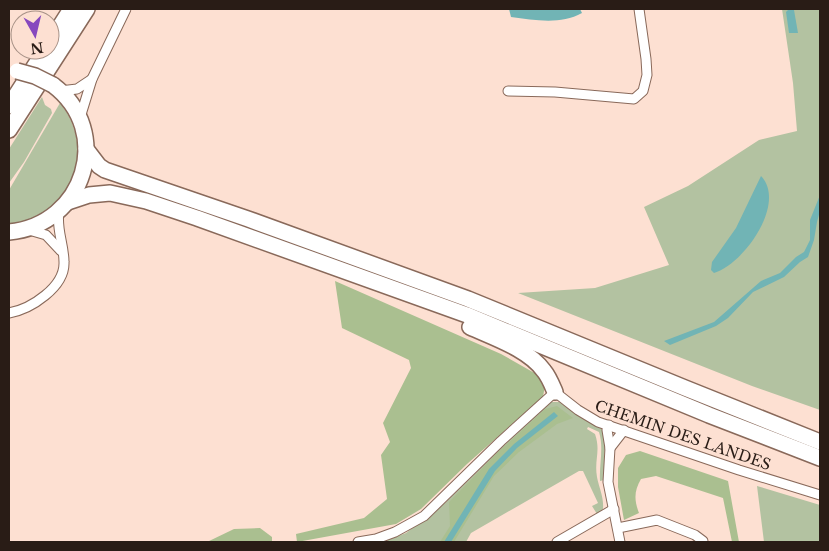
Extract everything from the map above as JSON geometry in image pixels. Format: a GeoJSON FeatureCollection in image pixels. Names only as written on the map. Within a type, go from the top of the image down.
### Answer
{"type":"FeatureCollection","features":[{"type":"Feature","properties":{"kind":"highway"},"geometry":{"type":"LineString","coordinates":[[60,26],[71,9]]}},
{"type":"Feature","properties":{"kind":"highway"},"geometry":{"type":"LineString","coordinates":[[9,130],[87,9]]}},
{"type":"Feature","properties":{"kind":"highway"},"geometry":{"type":"LineString","coordinates":[[9,106],[39,60]]}},
{"type":"Feature","properties":{"kind":"highway"},"geometry":{"type":"LineString","coordinates":[[11,69],[34,76],[57,88],[68,100],[79,121],[86,149],[90,156],[104,170],[248,219],[468,299],[820,442]]}},
{"type":"Feature","properties":{"kind":"highway"},"geometry":{"type":"LineString","coordinates":[[63,207],[81,177],[86,149]]}},
{"type":"Feature","properties":{"kind":"highway"},"geometry":{"type":"LineString","coordinates":[[9,232],[26,230],[44,222],[78,197],[101,193],[138,198],[430,302],[820,458]]}},
{"type":"Feature","properties":{"kind":"highway"},"geometry":{"type":"LineString","coordinates":[[430,302],[441,314],[494,338],[533,360],[543,369],[555,392]]}},
{"type":"Feature","properties":{"kind":"street"},"geometry":{"type":"LineString","coordinates":[[79,121],[92,79],[126,9]]}},
{"type":"Feature","properties":{"kind":"street"},"geometry":{"type":"LineString","coordinates":[[508,91],[555,92],[634,99],[643,91],[647,75],[639,9]]}},
{"type":"Feature","properties":{"kind":"street"},"geometry":{"type":"LineString","coordinates":[[57,88],[77,89],[92,79]]}},
{"type":"Feature","properties":{"kind":"street"},"geometry":{"type":"LineString","coordinates":[[9,313],[19,312],[29,307],[46,295],[58,280],[64,264],[58,228],[63,207]]}},
{"type":"Feature","properties":{"kind":"street"},"geometry":{"type":"LineString","coordinates":[[26,230],[46,235],[63,253]]}},
{"type":"Feature","properties":{"kind":"street"},"geometry":{"type":"LineString","coordinates":[[358,542],[395,532],[424,516],[501,441],[555,392]]}},
{"type":"Feature","properties":{"kind":"street","name":"CHEMIN DES LANDES"},"geometry":{"type":"LineString","coordinates":[[555,392],[589,417],[609,425],[730,467],[820,495]]}},
{"type":"Feature","properties":{"kind":"street"},"geometry":{"type":"LineString","coordinates":[[609,425],[607,430],[610,448],[608,482],[620,542]]}},
{"type":"Feature","properties":{"kind":"street"},"geometry":{"type":"LineString","coordinates":[[610,448],[624,430]]}},
{"type":"Feature","properties":{"kind":"street"},"geometry":{"type":"LineString","coordinates":[[557,542],[614,509]]}},
{"type":"Feature","properties":{"kind":"street"},"geometry":{"type":"LineString","coordinates":[[618,528],[658,520],[695,535],[703,541]]}},
{"type":"Feature","properties":{"kind":"green space"},"geometry":{"type":"Polygon","coordinates":[[[782,9],[820,9],[820,410],[752,386],[518,293],[595,288],[669,265],[644,207],[688,186],[759,140],[797,131],[793,83],[782,9]]]}},
{"type":"Feature","properties":{"kind":"green space"},"geometry":{"type":"Polygon","coordinates":[[[42,97],[45,105],[51,109],[52,113],[24,162],[9,183],[9,149],[42,97]]]}},
{"type":"Feature","properties":{"kind":"green space"},"geometry":{"type":"Polygon","coordinates":[[[60,103],[71,122],[77,141],[77,161],[72,180],[62,197],[48,210],[31,220],[9,224],[9,190],[60,103]]]}},
{"type":"Feature","properties":{"kind":"green space"},"geometry":{"type":"Polygon","coordinates":[[[335,281],[501,354],[538,375],[545,385],[543,397],[467,464],[421,509],[396,524],[297,542],[296,534],[364,518],[387,499],[381,455],[390,442],[383,423],[411,368],[409,360],[342,328],[335,281]]]}},
{"type":"Feature","properties":{"kind":"green space"},"geometry":{"type":"Polygon","coordinates":[[[551,402],[559,402],[601,428],[606,438],[604,480],[600,481],[601,450],[599,432],[588,427],[587,429],[595,434],[597,440],[596,471],[603,509],[597,514],[592,506],[598,503],[583,471],[579,471],[471,533],[466,542],[383,542],[406,533],[446,502],[537,413],[551,402]]]}},
{"type":"Feature","properties":{"kind":"green space"},"geometry":{"type":"Polygon","coordinates":[[[557,406],[573,418],[557,424],[519,452],[494,476],[454,542],[440,542],[450,526],[449,502],[496,454],[545,409],[557,406]]]}},
{"type":"Feature","properties":{"kind":"green space"},"geometry":{"type":"Polygon","coordinates":[[[640,451],[728,481],[739,542],[732,542],[723,498],[656,476],[641,479],[636,496],[639,513],[624,520],[618,487],[618,468],[626,455],[640,451]]]}},
{"type":"Feature","properties":{"kind":"green space"},"geometry":{"type":"Polygon","coordinates":[[[757,486],[820,505],[820,542],[764,542],[757,486]]]}},
{"type":"Feature","properties":{"kind":"green space"},"geometry":{"type":"Polygon","coordinates":[[[260,528],[272,537],[272,542],[207,542],[234,529],[260,528]]]}},
{"type":"Feature","properties":{"kind":"water"},"geometry":{"type":"Polygon","coordinates":[[[509,9],[580,9],[582,13],[565,19],[538,20],[511,17],[509,9]]]}},
{"type":"Feature","properties":{"kind":"water"},"geometry":{"type":"Polygon","coordinates":[[[789,9],[794,10],[798,33],[789,33],[786,12],[789,9]]]}},
{"type":"Feature","properties":{"kind":"water"},"geometry":{"type":"Polygon","coordinates":[[[761,176],[768,188],[769,201],[759,231],[738,258],[714,273],[711,270],[712,262],[736,228],[761,176]]]}},
{"type":"Feature","properties":{"kind":"water"},"geometry":{"type":"Polygon","coordinates":[[[820,195],[820,211],[814,240],[808,257],[784,277],[753,292],[728,318],[716,326],[670,345],[664,341],[714,322],[761,281],[780,273],[796,257],[804,252],[810,240],[810,220],[820,195]]]}},
{"type":"Feature","properties":{"kind":"water"},"geometry":{"type":"Polygon","coordinates":[[[554,412],[558,416],[517,448],[495,471],[451,542],[444,542],[489,469],[514,444],[554,412]]]}}]}
